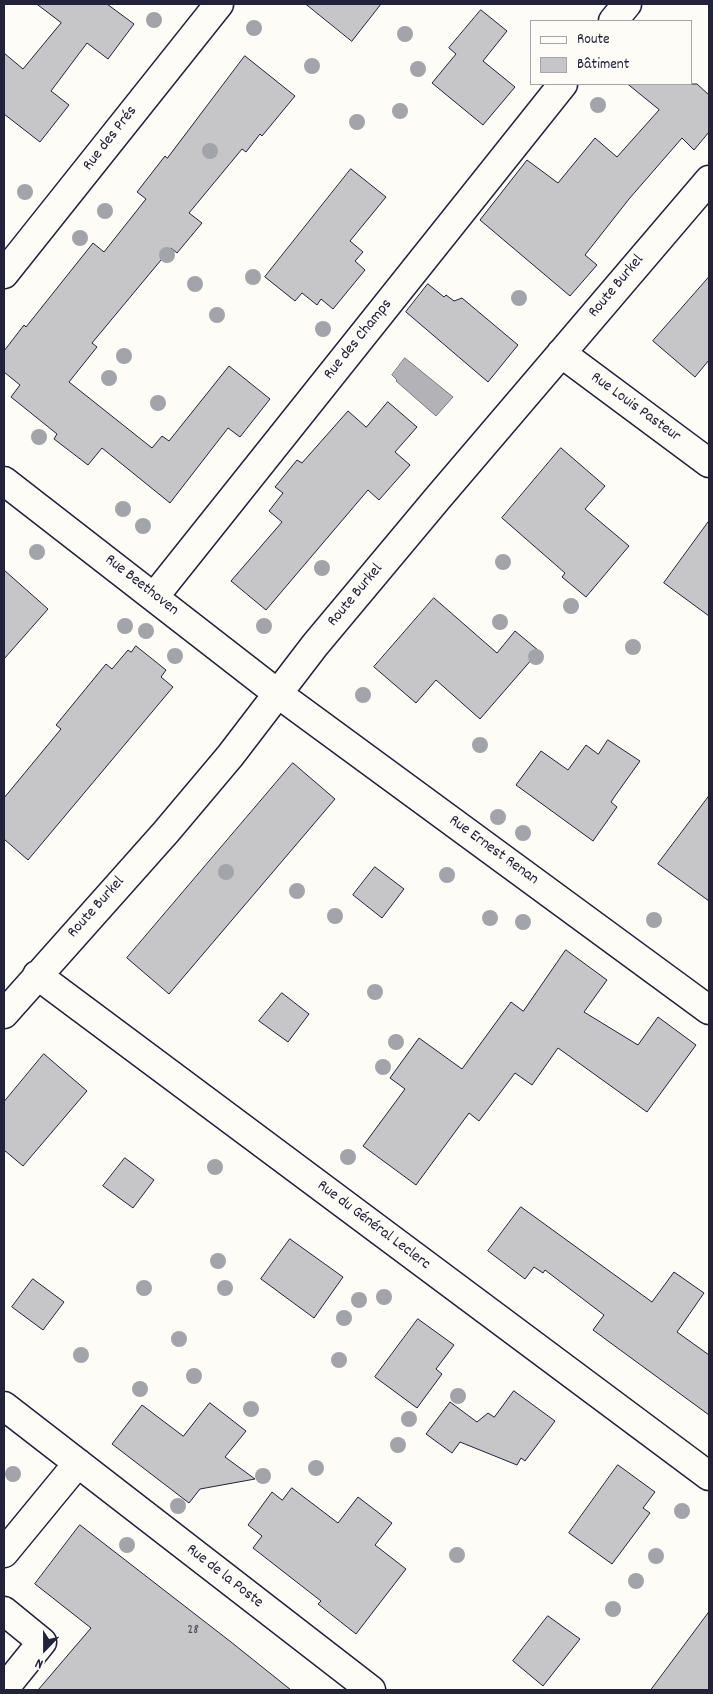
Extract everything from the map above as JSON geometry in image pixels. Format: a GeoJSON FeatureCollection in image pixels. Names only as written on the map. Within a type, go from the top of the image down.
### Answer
{"type":"FeatureCollection","features":[{"type":"Feature","properties":{"kind":"street","name":"Rue des Prés"},"geometry":{"type":"LineString","coordinates":[[4,274],[219,4]]}},
{"type":"Feature","properties":{"kind":"street"},"geometry":{"type":"LineString","coordinates":[[614,20],[627,4]]}},
{"type":"Feature","properties":{"kind":"street","name":"Rue des Champs"},"geometry":{"type":"LineString","coordinates":[[154,597],[562,85]]}},
{"type":"Feature","properties":{"kind":"street","name":"Route Burkel"},"geometry":{"type":"LineString","coordinates":[[4,1014],[173,824],[230,756],[277,692],[431,506],[709,180]]}},
{"type":"Feature","properties":{"kind":"street","name":"Rue Louis Pasteur"},"geometry":{"type":"LineString","coordinates":[[561,353],[709,463]]}},
{"type":"Feature","properties":{"kind":"street","name":"Rue Beethoven"},"geometry":{"type":"LineString","coordinates":[[4,481],[277,692]]}},
{"type":"Feature","properties":{"kind":"street","name":"Rue Ernest Renan"},"geometry":{"type":"LineString","coordinates":[[277,692],[709,1010]]}},
{"type":"Feature","properties":{"kind":"street","name":"Rue du Général Leclerc"},"geometry":{"type":"LineString","coordinates":[[37,976],[709,1476]]}},
{"type":"Feature","properties":{"kind":"street","name":"Rue de la Poste"},"geometry":{"type":"LineString","coordinates":[[4,1406],[371,1690]]}},
{"type":"Feature","properties":{"kind":"street"},"geometry":{"type":"LineString","coordinates":[[4,1553],[78,1463]]}},
{"type":"Feature","properties":{"kind":"street"},"geometry":{"type":"LineString","coordinates":[[4,1611],[42,1642],[4,1689]]}},
{"type":"Feature","properties":{"kind":"shaded area"},"geometry":{"type":"Polygon","coordinates":[[[405,358],[453,397],[436,416],[396,381],[392,375],[405,358]]]}},
{"type":"Feature","properties":{"kind":"building"},"geometry":{"type":"Polygon","coordinates":[[[37,4],[107,4],[134,24],[108,59],[87,43],[51,91],[69,105],[40,142],[4,114],[4,53],[23,69],[61,23],[37,4]]]}},
{"type":"Feature","properties":{"kind":"building"},"geometry":{"type":"Polygon","coordinates":[[[306,4],[381,4],[352,41],[306,4]]]}},
{"type":"Feature","properties":{"kind":"building"},"geometry":{"type":"Polygon","coordinates":[[[481,10],[507,31],[483,61],[515,87],[483,125],[432,83],[456,54],[449,48],[481,10]]]}},
{"type":"Feature","properties":{"kind":"building"},"geometry":{"type":"Polygon","coordinates":[[[245,56],[295,96],[262,136],[260,134],[246,152],[242,149],[189,213],[202,223],[177,253],[171,248],[92,343],[97,347],[69,382],[152,448],[162,436],[169,441],[229,366],[270,399],[240,437],[228,428],[170,503],[102,448],[88,465],[54,439],[57,434],[11,397],[20,385],[4,372],[4,351],[24,325],[26,327],[93,243],[104,252],[146,199],[137,192],[165,156],[167,158],[245,56]]]}},
{"type":"Feature","properties":{"kind":"building"},"geometry":{"type":"Polygon","coordinates":[[[697,84],[709,95],[709,132],[694,150],[682,138],[629,199],[585,255],[597,265],[570,296],[480,220],[527,160],[558,183],[595,138],[617,157],[659,110],[629,85],[697,84]]]}},
{"type":"Feature","properties":{"kind":"building"},"geometry":{"type":"Polygon","coordinates":[[[351,169],[386,197],[350,241],[363,252],[355,261],[365,270],[333,309],[321,299],[317,305],[302,293],[295,301],[265,277],[351,169]]]}},
{"type":"Feature","properties":{"kind":"building"},"geometry":{"type":"Polygon","coordinates":[[[709,277],[709,360],[695,377],[653,341],[709,277]]]}},
{"type":"Feature","properties":{"kind":"building"},"geometry":{"type":"Polygon","coordinates":[[[428,284],[444,297],[446,295],[454,301],[462,298],[518,345],[488,382],[406,312],[428,284]]]}},
{"type":"Feature","properties":{"kind":"building"},"geometry":{"type":"Polygon","coordinates":[[[388,402],[417,427],[395,452],[410,465],[379,500],[368,490],[266,610],[231,581],[282,522],[269,511],[283,493],[275,487],[297,460],[302,463],[348,411],[366,427],[388,402]]]}},
{"type":"Feature","properties":{"kind":"building"},"geometry":{"type":"Polygon","coordinates":[[[561,448],[605,486],[585,509],[629,546],[586,597],[562,577],[565,573],[502,518],[561,448]]]}},
{"type":"Feature","properties":{"kind":"building"},"geometry":{"type":"Polygon","coordinates":[[[709,521],[709,616],[664,583],[709,521]]]}},
{"type":"Feature","properties":{"kind":"building"},"geometry":{"type":"Polygon","coordinates":[[[4,570],[48,609],[4,659],[4,570]]]}},
{"type":"Feature","properties":{"kind":"building"},"geometry":{"type":"Polygon","coordinates":[[[434,598],[497,653],[515,631],[539,651],[480,719],[436,680],[416,703],[374,667],[434,598]]]}},
{"type":"Feature","properties":{"kind":"building"},"geometry":{"type":"Polygon","coordinates":[[[136,646],[166,670],[161,677],[173,687],[28,860],[4,839],[4,798],[61,729],[56,725],[106,664],[112,669],[128,650],[131,652],[136,646]]]}},
{"type":"Feature","properties":{"kind":"building"},"geometry":{"type":"Polygon","coordinates":[[[608,740],[640,761],[611,802],[617,807],[593,841],[516,785],[541,751],[568,770],[586,745],[598,754],[608,740]]]}},
{"type":"Feature","properties":{"kind":"building"},"geometry":{"type":"Polygon","coordinates":[[[293,763],[335,799],[169,994],[127,958],[293,763]]]}},
{"type":"Feature","properties":{"kind":"building"},"geometry":{"type":"Polygon","coordinates":[[[709,796],[709,901],[658,864],[709,796]]]}},
{"type":"Feature","properties":{"kind":"building"},"geometry":{"type":"Polygon","coordinates":[[[375,867],[404,889],[382,918],[353,895],[375,867]]]}},
{"type":"Feature","properties":{"kind":"building"},"geometry":{"type":"Polygon","coordinates":[[[566,950],[607,980],[584,1012],[638,1045],[658,1017],[696,1045],[647,1112],[558,1048],[532,1085],[515,1073],[479,1121],[469,1113],[416,1185],[363,1146],[405,1089],[390,1078],[419,1038],[462,1069],[511,1002],[523,1011],[566,950]]]}},
{"type":"Feature","properties":{"kind":"building"},"geometry":{"type":"Polygon","coordinates":[[[282,993],[309,1014],[288,1042],[259,1021],[282,993]]]}},
{"type":"Feature","properties":{"kind":"building"},"geometry":{"type":"Polygon","coordinates":[[[44,1054],[87,1091],[23,1166],[4,1150],[4,1102],[44,1054]]]}},
{"type":"Feature","properties":{"kind":"building"},"geometry":{"type":"Polygon","coordinates":[[[125,1158],[154,1180],[133,1208],[103,1186],[125,1158]]]}},
{"type":"Feature","properties":{"kind":"building"},"geometry":{"type":"Polygon","coordinates":[[[521,1207],[652,1302],[674,1272],[704,1293],[677,1332],[709,1355],[709,1415],[593,1330],[604,1315],[545,1270],[543,1273],[534,1267],[525,1279],[488,1251],[521,1207]]]}},
{"type":"Feature","properties":{"kind":"building"},"geometry":{"type":"Polygon","coordinates":[[[290,1239],[343,1277],[314,1318],[261,1279],[290,1239]]]}},
{"type":"Feature","properties":{"kind":"building"},"geometry":{"type":"Polygon","coordinates":[[[33,1279],[64,1302],[43,1330],[12,1307],[33,1279]]]}},
{"type":"Feature","properties":{"kind":"building"},"geometry":{"type":"Polygon","coordinates":[[[418,1319],[454,1345],[436,1369],[442,1374],[417,1408],[375,1377],[418,1319]]]}},
{"type":"Feature","properties":{"kind":"building"},"geometry":{"type":"Polygon","coordinates":[[[514,1391],[555,1421],[525,1461],[521,1458],[517,1465],[460,1442],[452,1453],[426,1434],[450,1402],[477,1422],[488,1413],[494,1417],[514,1391]]]}},
{"type":"Feature","properties":{"kind":"building"},"geometry":{"type":"Polygon","coordinates":[[[210,1403],[246,1431],[225,1457],[255,1479],[200,1489],[189,1503],[112,1444],[142,1405],[183,1436],[210,1403]]]}},
{"type":"Feature","properties":{"kind":"building"},"geometry":{"type":"Polygon","coordinates":[[[618,1465],[655,1492],[643,1508],[650,1513],[612,1564],[569,1533],[618,1465]]]}},
{"type":"Feature","properties":{"kind":"building"},"geometry":{"type":"Polygon","coordinates":[[[292,1488],[338,1523],[358,1497],[392,1523],[375,1545],[406,1569],[356,1634],[318,1604],[321,1601],[253,1548],[262,1536],[248,1525],[272,1492],[282,1500],[292,1488]]]}},
{"type":"Feature","properties":{"kind":"building"},"geometry":{"type":"Polygon","coordinates":[[[80,1525],[291,1690],[38,1690],[91,1628],[35,1584],[80,1525]]]}},
{"type":"Feature","properties":{"kind":"building"},"geometry":{"type":"Polygon","coordinates":[[[709,1612],[709,1690],[651,1690],[709,1612]]]}},
{"type":"Feature","properties":{"kind":"building"},"geometry":{"type":"Polygon","coordinates":[[[548,1616],[580,1639],[543,1686],[513,1661],[548,1616]]]}}]}
